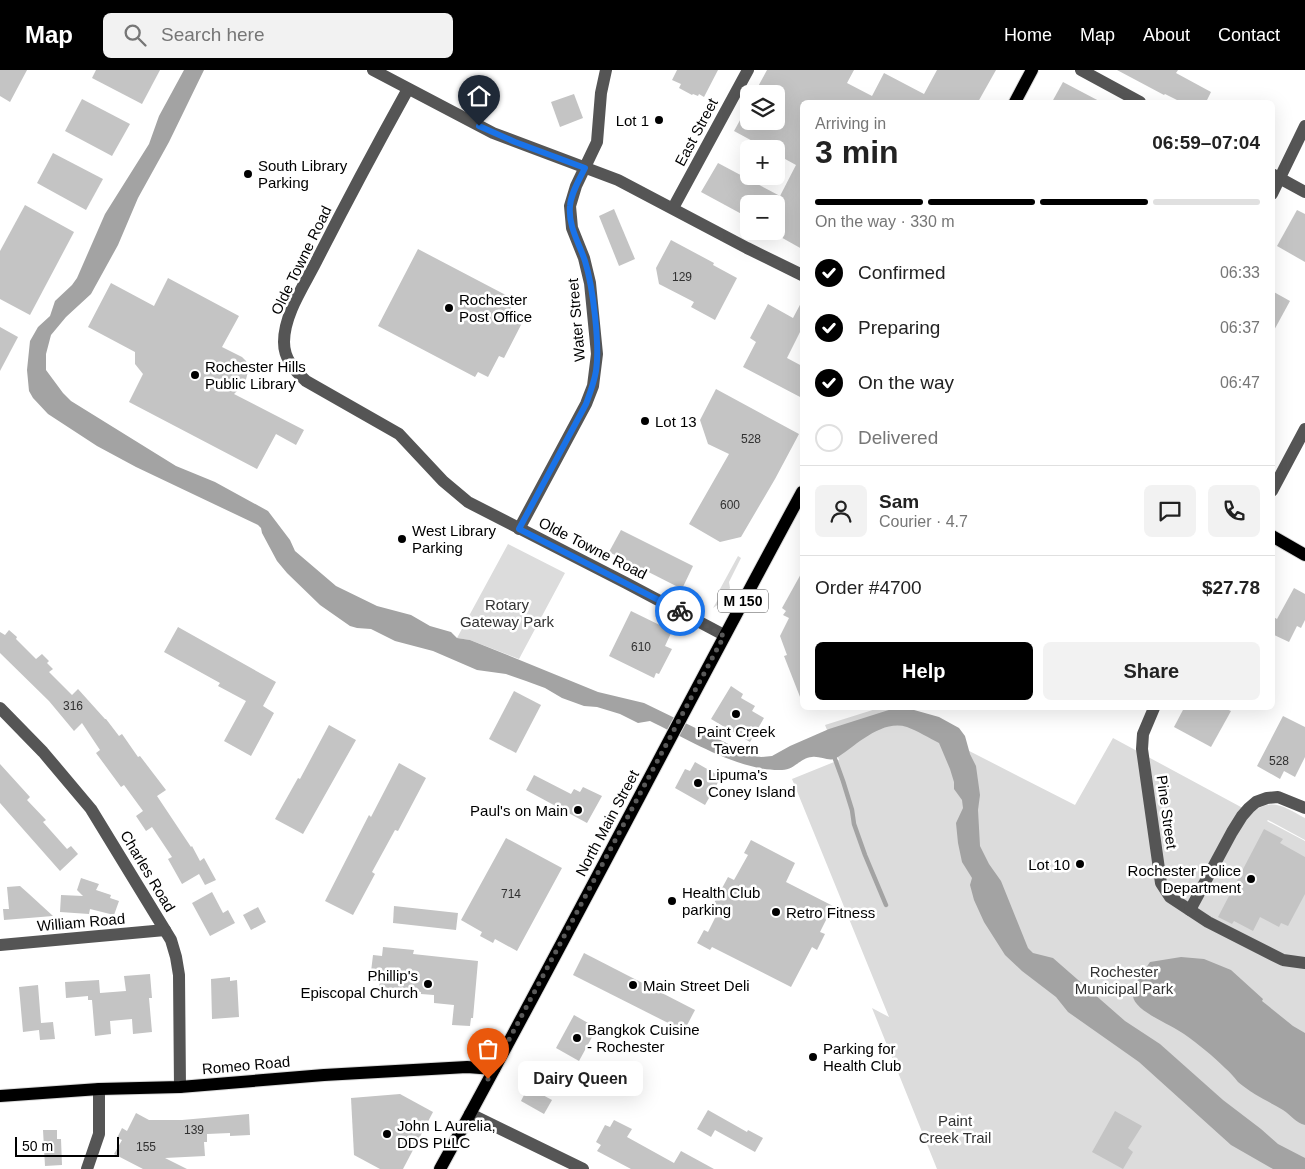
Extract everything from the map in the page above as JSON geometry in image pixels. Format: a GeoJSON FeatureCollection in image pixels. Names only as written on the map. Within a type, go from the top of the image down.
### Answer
{"type":"FeatureCollection","features":[{"type":"Feature","properties":{"kind":"main road"},"geometry":{"type":"LineString","coordinates":[[1016,100],[1032,70]]}},
{"type":"Feature","properties":{"kind":"main road","name":"North Main Street"},"geometry":{"type":"LineString","coordinates":[[440,1169],[800,496]]}},
{"type":"Feature","properties":{"kind":"main road"},"geometry":{"type":"LineString","coordinates":[[1275,538],[1305,555]]}},
{"type":"Feature","properties":{"kind":"main road","name":"Romeo Road"},"geometry":{"type":"LineString","coordinates":[[0,1096],[100,1089],[180,1087],[324,1075],[467,1067],[494,1069]]}},
{"type":"Feature","properties":{"kind":"street"},"geometry":{"type":"LineString","coordinates":[[373,70],[493,133],[618,180],[800,274]]}},
{"type":"Feature","properties":{"kind":"street","name":"Water Street"},"geometry":{"type":"LineString","coordinates":[[519,529],[586,404],[596,371],[597,354],[590,283],[584,258],[572,228],[570,206],[573,192],[597,142],[601,93],[606,70]]}},
{"type":"Feature","properties":{"kind":"street","name":"East Street"},"geometry":{"type":"LineString","coordinates":[[673,208],[748,70]]}},
{"type":"Feature","properties":{"kind":"street"},"geometry":{"type":"LineString","coordinates":[[1081,70],[1136,100]]}},
{"type":"Feature","properties":{"kind":"street","name":"Olde Towne Road"},"geometry":{"type":"LineString","coordinates":[[408,89],[346,203],[288,319],[284,343],[286,356],[293,369],[306,381],[399,434],[454,492],[475,506],[626,583],[724,636]]}},
{"type":"Feature","properties":{"kind":"street"},"geometry":{"type":"LineString","coordinates":[[1305,126],[1276,176],[1305,192]]}},
{"type":"Feature","properties":{"kind":"street"},"geometry":{"type":"LineString","coordinates":[[1275,486],[1305,429]]}},
{"type":"Feature","properties":{"kind":"street","name":"Charles Road"},"geometry":{"type":"LineString","coordinates":[[0,708],[43,752],[91,809],[170,940],[176,957],[179,975],[180,1087]]}},
{"type":"Feature","properties":{"kind":"street","name":"Pine Street"},"geometry":{"type":"LineString","coordinates":[[1153,710],[1143,734],[1142,749],[1161,883],[1170,897],[1263,951],[1283,960],[1305,963]]}},
{"type":"Feature","properties":{"kind":"street"},"geometry":{"type":"LineString","coordinates":[[1190,910],[1232,832],[1249,808],[1256,802],[1278,797],[1305,808]]}},
{"type":"Feature","properties":{"kind":"street","name":"William Road"},"geometry":{"type":"LineString","coordinates":[[0,945],[165,930]]}},
{"type":"Feature","properties":{"kind":"street"},"geometry":{"type":"LineString","coordinates":[[87,1169],[99,1134],[100,1089]]}},
{"type":"Feature","properties":{"kind":"street"},"geometry":{"type":"LineString","coordinates":[[470,1114],[583,1169]]}},
{"type":"Feature","properties":{"kind":"green space","name":"Rotary Gateway Park"},"geometry":{"type":"Polygon","coordinates":[[[508,544],[565,573],[519,659],[470,640],[457,638],[508,544]]]}},
{"type":"Feature","properties":{"kind":"green space"},"geometry":{"type":"Polygon","coordinates":[[[738,556],[741,558],[729,582],[730,588],[722,602],[713,608],[720,596],[720,589],[738,556]]]}},
{"type":"Feature","properties":{"kind":"green space","name":"Rochester Municipal Park"},"geometry":{"type":"Polygon","coordinates":[[[873,710],[889,710],[1075,805],[1113,738],[1252,813],[1266,805],[1273,804],[1305,818],[1305,840],[1267,821],[1305,841],[1305,1169],[937,1169],[872,1008],[889,1017],[792,779],[839,760],[825,725],[873,710]]]}},
{"type":"Feature","properties":{"kind":"shaded area"},"geometry":{"type":"Polygon","coordinates":[[[184,70],[204,70],[169,142],[138,198],[118,245],[91,294],[66,317],[51,335],[46,354],[46,370],[71,401],[176,466],[215,482],[268,511],[290,540],[295,551],[336,586],[377,606],[411,615],[430,626],[451,632],[457,638],[470,640],[598,692],[644,703],[751,755],[761,757],[772,756],[829,729],[889,710],[914,710],[939,717],[959,728],[965,736],[970,754],[976,766],[980,795],[978,810],[980,846],[989,864],[1001,881],[1028,948],[1033,953],[1053,958],[1125,1021],[1160,1044],[1223,1100],[1278,1144],[1305,1158],[1305,1169],[1273,1169],[1231,1145],[1139,1062],[1068,1012],[1056,997],[1022,971],[1005,955],[984,922],[974,900],[970,885],[972,878],[962,862],[956,823],[963,808],[962,800],[954,789],[950,769],[939,743],[907,727],[888,727],[869,735],[835,759],[812,757],[782,770],[749,766],[714,753],[650,721],[638,723],[620,714],[597,707],[584,706],[562,698],[545,688],[506,674],[477,670],[433,651],[395,641],[371,629],[350,626],[320,605],[287,573],[277,561],[258,525],[136,467],[97,446],[48,414],[29,391],[27,370],[30,341],[38,327],[50,316],[55,301],[77,278],[105,214],[149,144],[159,116],[184,70]]]}},
{"type":"Feature","properties":{"kind":"shaded area"},"geometry":{"type":"Polygon","coordinates":[[[1181,957],[1204,959],[1231,970],[1263,999],[1262,1001],[1293,1026],[1305,1033],[1305,1125],[1254,1094],[1238,1082],[1200,1046],[1178,1030],[1146,1012],[1135,1002],[1133,996],[1134,987],[1150,962],[1181,957]]]}},
{"type":"Feature","properties":{"kind":"building"},"geometry":{"type":"Polygon","coordinates":[[[0,70],[27,70],[10,102],[0,96],[0,70]]]}},
{"type":"Feature","properties":{"kind":"building"},"geometry":{"type":"Polygon","coordinates":[[[96,70],[160,70],[142,104],[92,78],[96,70]]]}},
{"type":"Feature","properties":{"kind":"building"},"geometry":{"type":"Polygon","coordinates":[[[677,70],[718,70],[704,97],[699,94],[698,96],[692,95],[679,88],[681,84],[672,80],[677,70]]]}},
{"type":"Feature","properties":{"kind":"building"},"geometry":{"type":"Polygon","coordinates":[[[767,70],[854,70],[847,83],[872,96],[884,73],[924,94],[937,70],[996,70],[979,100],[800,100],[800,248],[785,239],[785,195],[781,195],[796,165],[785,159],[785,140],[750,140],[734,131],[740,120],[740,130],[785,130],[785,85],[759,85],[767,70]]]}},
{"type":"Feature","properties":{"kind":"building"},"geometry":{"type":"Polygon","coordinates":[[[1117,70],[1178,70],[1176,73],[1211,92],[1207,100],[1177,100],[1117,70]]]}},
{"type":"Feature","properties":{"kind":"building"},"geometry":{"type":"Polygon","coordinates":[[[1063,82],[1097,100],[1053,100],[1063,82]]]}},
{"type":"Feature","properties":{"kind":"building"},"geometry":{"type":"Polygon","coordinates":[[[574,94],[583,118],[560,127],[551,102],[574,94]]]}},
{"type":"Feature","properties":{"kind":"building"},"geometry":{"type":"Polygon","coordinates":[[[82,99],[130,124],[112,156],[65,131],[82,99]]]}},
{"type":"Feature","properties":{"kind":"building"},"geometry":{"type":"Polygon","coordinates":[[[53,153],[103,179],[86,210],[37,183],[53,153]]]}},
{"type":"Feature","properties":{"kind":"building"},"geometry":{"type":"Polygon","coordinates":[[[718,163],[740,175],[740,185],[759,185],[778,195],[740,195],[740,213],[701,192],[718,163]]]}},
{"type":"Feature","properties":{"kind":"building"},"geometry":{"type":"Polygon","coordinates":[[[25,205],[74,232],[30,315],[0,299],[0,251],[25,205]]]}},
{"type":"Feature","properties":{"kind":"building"},"geometry":{"type":"Polygon","coordinates":[[[614,209],[635,259],[619,266],[599,216],[614,209]]]}},
{"type":"Feature","properties":{"kind":"building"},"geometry":{"type":"Polygon","coordinates":[[[1297,210],[1305,214],[1305,262],[1277,246],[1297,210]]]}},
{"type":"Feature","properties":{"kind":"building"},"geometry":{"type":"Polygon","coordinates":[[[671,240],[714,263],[713,265],[737,278],[715,320],[691,307],[694,302],[659,284],[656,268],[671,240]]]}},
{"type":"Feature","properties":{"kind":"building","name":"Rochester Post Office"},"geometry":{"type":"Polygon","coordinates":[[[418,249],[515,300],[507,315],[522,323],[504,358],[499,356],[488,377],[478,372],[475,377],[378,326],[418,249]]]}},
{"type":"Feature","properties":{"kind":"building","name":"Rochester Hills Public Library"},"geometry":{"type":"Polygon","coordinates":[[[168,278],[239,316],[222,347],[242,357],[249,368],[245,383],[234,394],[304,430],[296,445],[276,434],[257,469],[129,402],[143,374],[135,364],[135,352],[88,327],[111,283],[154,306],[168,278]]]}},
{"type":"Feature","properties":{"kind":"building"},"geometry":{"type":"Polygon","coordinates":[[[1275,293],[1290,301],[1275,328],[1275,293]]]}},
{"type":"Feature","properties":{"kind":"building"},"geometry":{"type":"Polygon","coordinates":[[[768,304],[793,318],[800,305],[800,332],[787,358],[800,365],[800,397],[743,367],[756,342],[750,338],[768,304]]]}},
{"type":"Feature","properties":{"kind":"building"},"geometry":{"type":"Polygon","coordinates":[[[0,327],[18,337],[0,371],[0,327]]]}},
{"type":"Feature","properties":{"kind":"building"},"geometry":{"type":"Polygon","coordinates":[[[716,389],[799,434],[741,537],[720,542],[689,524],[729,454],[708,444],[700,420],[716,389]]]}},
{"type":"Feature","properties":{"kind":"building"},"geometry":{"type":"Polygon","coordinates":[[[621,530],[693,566],[682,589],[609,552],[621,530]]]}},
{"type":"Feature","properties":{"kind":"building"},"geometry":{"type":"Polygon","coordinates":[[[800,576],[800,697],[784,656],[787,655],[780,636],[789,618],[783,615],[786,611],[782,608],[800,576]]]}},
{"type":"Feature","properties":{"kind":"building"},"geometry":{"type":"Polygon","coordinates":[[[1294,588],[1305,594],[1305,620],[1301,628],[1297,626],[1289,642],[1275,635],[1275,618],[1277,619],[1294,588]]]}},
{"type":"Feature","properties":{"kind":"building"},"geometry":{"type":"Polygon","coordinates":[[[631,611],[672,631],[665,646],[672,649],[659,674],[656,673],[654,678],[609,656],[631,611]]]}},
{"type":"Feature","properties":{"kind":"building"},"geometry":{"type":"Polygon","coordinates":[[[178,627],[276,682],[263,706],[274,713],[251,756],[224,741],[246,701],[218,686],[220,683],[164,652],[178,627]]]}},
{"type":"Feature","properties":{"kind":"building"},"geometry":{"type":"Polygon","coordinates":[[[9,630],[36,659],[42,654],[49,661],[47,663],[53,669],[49,672],[72,695],[78,689],[119,736],[122,734],[138,757],[140,756],[166,790],[157,796],[192,846],[200,861],[204,858],[216,880],[205,885],[199,874],[182,884],[168,859],[172,857],[152,827],[146,831],[136,816],[143,811],[124,785],[121,787],[96,753],[100,750],[82,723],[74,731],[49,701],[0,653],[0,632],[5,635],[9,630]]]}},
{"type":"Feature","properties":{"kind":"building","name":"Paint Creek Tavern"},"geometry":{"type":"Polygon","coordinates":[[[731,686],[743,694],[741,698],[755,706],[752,711],[764,718],[750,742],[711,719],[731,686]]]}},
{"type":"Feature","properties":{"kind":"building"},"geometry":{"type":"Polygon","coordinates":[[[514,691],[541,705],[516,753],[489,739],[514,691]]]}},
{"type":"Feature","properties":{"kind":"building"},"geometry":{"type":"Polygon","coordinates":[[[1183,710],[1231,711],[1211,747],[1174,727],[1183,710]]]}},
{"type":"Feature","properties":{"kind":"building"},"geometry":{"type":"Polygon","coordinates":[[[1283,716],[1305,727],[1305,757],[1295,777],[1284,771],[1280,779],[1257,766],[1283,716]]]}},
{"type":"Feature","properties":{"kind":"building"},"geometry":{"type":"Polygon","coordinates":[[[329,725],[356,740],[303,834],[275,819],[298,778],[300,779],[329,725]]]}},
{"type":"Feature","properties":{"kind":"building","name":"Lipuma's Coney Island"},"geometry":{"type":"Polygon","coordinates":[[[695,762],[721,777],[705,805],[675,788],[685,769],[690,771],[695,762]]]}},
{"type":"Feature","properties":{"kind":"building"},"geometry":{"type":"Polygon","coordinates":[[[399,763],[426,778],[398,831],[395,830],[372,872],[375,874],[353,915],[325,901],[369,815],[371,817],[399,763]]]}},
{"type":"Feature","properties":{"kind":"building"},"geometry":{"type":"Polygon","coordinates":[[[0,764],[30,797],[27,800],[46,820],[43,822],[67,849],[71,846],[78,854],[60,871],[0,803],[0,764]]]}},
{"type":"Feature","properties":{"kind":"building","name":"Paul's on Main"},"geometry":{"type":"Polygon","coordinates":[[[534,775],[571,794],[574,789],[580,792],[583,787],[602,796],[587,823],[526,790],[534,775]]]}},
{"type":"Feature","properties":{"kind":"building","name":"Rochester Police Department"},"geometry":{"type":"Polygon","coordinates":[[[1264,829],[1283,839],[1280,843],[1305,857],[1305,894],[1288,926],[1281,923],[1279,927],[1260,917],[1253,931],[1234,921],[1232,924],[1218,917],[1264,829]]]}},
{"type":"Feature","properties":{"kind":"building"},"geometry":{"type":"Polygon","coordinates":[[[506,838],[562,868],[517,951],[495,939],[493,943],[480,936],[482,932],[461,920],[506,838]]]}},
{"type":"Feature","properties":{"kind":"building"},"geometry":{"type":"Polygon","coordinates":[[[751,840],[795,863],[786,882],[833,906],[820,932],[825,934],[817,950],[812,947],[791,987],[712,947],[710,950],[697,943],[704,930],[708,932],[720,908],[713,905],[728,877],[734,880],[748,855],[744,853],[751,840]]]}},
{"type":"Feature","properties":{"kind":"building"},"geometry":{"type":"Polygon","coordinates":[[[81,878],[99,884],[96,890],[111,895],[110,898],[119,901],[114,915],[90,909],[89,914],[60,912],[61,895],[83,896],[77,890],[81,878]]]}},
{"type":"Feature","properties":{"kind":"building"},"geometry":{"type":"Polygon","coordinates":[[[20,886],[53,916],[4,920],[3,909],[9,909],[7,887],[20,886]]]}},
{"type":"Feature","properties":{"kind":"building"},"geometry":{"type":"Polygon","coordinates":[[[212,892],[223,913],[228,910],[235,923],[210,936],[192,903],[212,892]]]}},
{"type":"Feature","properties":{"kind":"building"},"geometry":{"type":"Polygon","coordinates":[[[394,906],[458,913],[456,930],[393,923],[394,906]]]}},
{"type":"Feature","properties":{"kind":"building"},"geometry":{"type":"Polygon","coordinates":[[[258,907],[266,922],[251,930],[243,915],[258,907]]]}},
{"type":"Feature","properties":{"kind":"building","name":"Phillip's Episcopal Church"},"geometry":{"type":"Polygon","coordinates":[[[383,947],[414,950],[413,954],[478,961],[473,1018],[471,1018],[470,1026],[452,1025],[454,1005],[434,1003],[434,995],[379,987],[380,981],[370,980],[373,955],[382,956],[383,947]]]}},
{"type":"Feature","properties":{"kind":"building"},"geometry":{"type":"Polygon","coordinates":[[[584,953],[695,1010],[684,1031],[573,975],[584,953]]]}},
{"type":"Feature","properties":{"kind":"building"},"geometry":{"type":"Polygon","coordinates":[[[150,974],[152,998],[149,998],[152,1032],[133,1034],[132,1019],[110,1021],[111,1034],[95,1036],[92,1000],[88,1000],[88,996],[66,998],[65,982],[99,980],[100,993],[126,991],[124,976],[150,974]]]}},
{"type":"Feature","properties":{"kind":"building"},"geometry":{"type":"Polygon","coordinates":[[[230,977],[230,981],[237,980],[239,1017],[212,1019],[211,979],[230,977]]]}},
{"type":"Feature","properties":{"kind":"building"},"geometry":{"type":"Polygon","coordinates":[[[38,985],[41,1023],[53,1022],[55,1039],[40,1040],[39,1030],[23,1032],[19,987],[38,985]]]}},
{"type":"Feature","properties":{"kind":"building","name":"Bangkok Cuisine - Rochester"},"geometry":{"type":"Polygon","coordinates":[[[574,1015],[597,1028],[579,1061],[556,1048],[574,1015]]]}},
{"type":"Feature","properties":{"kind":"building"},"geometry":{"type":"Polygon","coordinates":[[[528,1087],[552,1100],[544,1114],[521,1101],[528,1087]]]}},
{"type":"Feature","properties":{"kind":"building","name":"John L Aurelia, DDS PLLC"},"geometry":{"type":"Polygon","coordinates":[[[400,1094],[433,1112],[403,1169],[380,1169],[354,1155],[351,1098],[400,1094]]]}},
{"type":"Feature","properties":{"kind":"building"},"geometry":{"type":"Polygon","coordinates":[[[708,1110],[747,1132],[748,1130],[763,1138],[755,1152],[715,1130],[711,1137],[697,1129],[708,1110]]]}},
{"type":"Feature","properties":{"kind":"building"},"geometry":{"type":"Polygon","coordinates":[[[1115,1111],[1142,1126],[1128,1148],[1133,1152],[1123,1169],[1092,1152],[1115,1111]]]}},
{"type":"Feature","properties":{"kind":"building"},"geometry":{"type":"Polygon","coordinates":[[[136,1113],[149,1120],[182,1120],[249,1114],[250,1135],[230,1136],[230,1133],[207,1134],[207,1142],[204,1142],[205,1156],[165,1158],[187,1169],[143,1169],[114,1154],[122,1140],[117,1138],[122,1128],[127,1131],[136,1113]]]}},
{"type":"Feature","properties":{"kind":"building"},"geometry":{"type":"Polygon","coordinates":[[[614,1120],[632,1129],[627,1137],[674,1163],[681,1151],[714,1169],[631,1169],[597,1151],[601,1145],[596,1142],[605,1125],[610,1127],[614,1120]]]}},
{"type":"Feature","properties":{"kind":"building"},"geometry":{"type":"Polygon","coordinates":[[[43,1130],[57,1130],[57,1139],[61,1139],[62,1165],[45,1166],[43,1130]]]}},
{"type":"Feature","properties":{"kind":"waterway"},"geometry":{"type":"LineString","coordinates":[[835,759],[852,810],[854,824],[886,905]]}},
{"type":"Feature","properties":{"kind":"way so far"},"geometry":{"type":"LineString","coordinates":[[488,1079],[724,636],[680,611]]}},
{"type":"Feature","properties":{"kind":"place","name":"Lot 1"},"geometry":{"type":"Point","coordinates":[659,120]}},
{"type":"Feature","properties":{"kind":"place","name":"South Library Parking"},"geometry":{"type":"Point","coordinates":[248,174]}},
{"type":"Feature","properties":{"kind":"place","name":"Rochester Post Office"},"geometry":{"type":"Point","coordinates":[449,308]}},
{"type":"Feature","properties":{"kind":"place","name":"Rochester Hills Public Library"},"geometry":{"type":"Point","coordinates":[195,375]}},
{"type":"Feature","properties":{"kind":"place","name":"Lot 13"},"geometry":{"type":"Point","coordinates":[645,421]}},
{"type":"Feature","properties":{"kind":"place","name":"West Library Parking"},"geometry":{"type":"Point","coordinates":[402,539]}},
{"type":"Feature","properties":{"kind":"place","name":"Paint Creek Tavern"},"geometry":{"type":"Point","coordinates":[736,714]}},
{"type":"Feature","properties":{"kind":"place","name":"Lipuma's Coney Island"},"geometry":{"type":"Point","coordinates":[698,783]}},
{"type":"Feature","properties":{"kind":"place","name":"Paul's on Main"},"geometry":{"type":"Point","coordinates":[578,810]}},
{"type":"Feature","properties":{"kind":"place","name":"Lot 10"},"geometry":{"type":"Point","coordinates":[1080,864]}},
{"type":"Feature","properties":{"kind":"place","name":"Rochester Police Department"},"geometry":{"type":"Point","coordinates":[1251,879]}},
{"type":"Feature","properties":{"kind":"place","name":"Health Club parking"},"geometry":{"type":"Point","coordinates":[672,901]}},
{"type":"Feature","properties":{"kind":"place","name":"Retro Fitness"},"geometry":{"type":"Point","coordinates":[776,912]}},
{"type":"Feature","properties":{"kind":"place","name":"Phillip's Episcopal Church"},"geometry":{"type":"Point","coordinates":[428,984]}},
{"type":"Feature","properties":{"kind":"place","name":"Main Street Deli"},"geometry":{"type":"Point","coordinates":[633,985]}},
{"type":"Feature","properties":{"kind":"place","name":"Bangkok Cuisine - Rochester"},"geometry":{"type":"Point","coordinates":[577,1038]}},
{"type":"Feature","properties":{"kind":"place","name":"Parking for Health Club"},"geometry":{"type":"Point","coordinates":[813,1057]}},
{"type":"Feature","properties":{"kind":"place","name":"Dairy Queen"},"geometry":{"type":"Point","coordinates":[488,1079]}},
{"type":"Feature","properties":{"kind":"place","name":"John L Aurelia, DDS PLLC"},"geometry":{"type":"Point","coordinates":[387,1134]}},
{"type":"Feature","properties":{"kind":"route"},"geometry":{"type":"LineString","coordinates":[[479,126],[515,142],[585,168],[573,192],[570,216],[572,228],[588,270],[597,354],[596,371],[586,404],[519,529],[680,611]]}},
{"type":"Feature","properties":{"kind":"park label","name":"Paint Creek Trail"},"geometry":{"type":"Point","coordinates":[955,1128]}}]}
